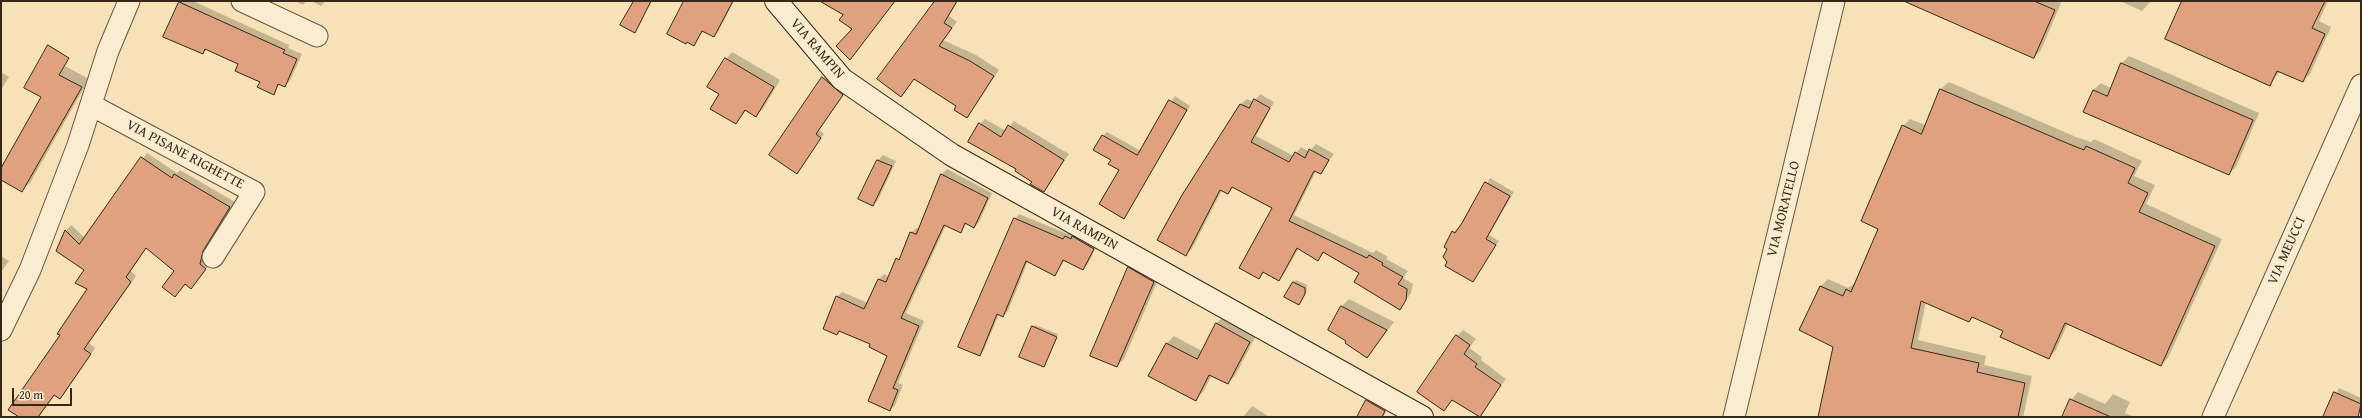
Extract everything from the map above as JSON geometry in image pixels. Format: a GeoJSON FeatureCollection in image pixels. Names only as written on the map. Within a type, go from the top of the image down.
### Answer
{"type":"FeatureCollection","features":[{"type":"Feature","properties":{"kind":"street"},"geometry":{"type":"LineString","coordinates":[[1,330],[30,270],[91,105],[108,51],[129,1]]}},
{"type":"Feature","properties":{"kind":"street"},"geometry":{"type":"LineString","coordinates":[[242,1],[317,36]]}},
{"type":"Feature","properties":{"kind":"street","name":"VIA RAMPIN"},"geometry":{"type":"LineString","coordinates":[[776,1],[842,79],[952,155],[1422,417]]}},
{"type":"Feature","properties":{"kind":"street","name":"VIA MORATELLO"},"geometry":{"type":"LineString","coordinates":[[1734,417],[1834,1]]}},
{"type":"Feature","properties":{"kind":"street","name":"VIA MEUCCI"},"geometry":{"type":"LineString","coordinates":[[2213,417],[2361,84]]}},
{"type":"Feature","properties":{"kind":"street","name":"VIA PISANE RIGHETTE"},"geometry":{"type":"LineString","coordinates":[[91,105],[254,192],[213,257]]}},
{"type":"Feature","properties":{"kind":"building"},"geometry":{"type":"Polygon","coordinates":[[[634,1],[651,1],[635,33],[620,25],[634,1]]]}},
{"type":"Feature","properties":{"kind":"building"},"geometry":{"type":"Polygon","coordinates":[[[684,1],[733,1],[714,37],[702,31],[694,46],[687,42],[686,44],[667,34],[684,1]]]}},
{"type":"Feature","properties":{"kind":"building"},"geometry":{"type":"Polygon","coordinates":[[[820,1],[895,1],[850,60],[836,46],[852,29],[839,20],[843,15],[820,1]]]}},
{"type":"Feature","properties":{"kind":"building"},"geometry":{"type":"Polygon","coordinates":[[[935,1],[957,1],[944,23],[952,28],[939,46],[970,61],[994,76],[967,118],[954,110],[956,106],[914,79],[901,97],[877,79],[935,1]]]}},
{"type":"Feature","properties":{"kind":"building"},"geometry":{"type":"Polygon","coordinates":[[[1904,1],[2034,1],[2055,10],[2034,58],[1904,1]]]}},
{"type":"Feature","properties":{"kind":"building"},"geometry":{"type":"Polygon","coordinates":[[[2182,1],[2325,1],[2312,28],[2325,34],[2303,82],[2277,71],[2270,86],[2165,39],[2182,1]]]}},
{"type":"Feature","properties":{"kind":"building"},"geometry":{"type":"Polygon","coordinates":[[[179,2],[285,50],[283,53],[297,59],[285,87],[278,84],[274,95],[257,87],[260,82],[235,71],[238,64],[205,49],[203,54],[163,37],[179,2]]]}},
{"type":"Feature","properties":{"kind":"building"},"geometry":{"type":"Polygon","coordinates":[[[48,45],[69,58],[59,75],[82,87],[22,192],[1,180],[1,168],[41,97],[24,88],[48,45]]]}},
{"type":"Feature","properties":{"kind":"building"},"geometry":{"type":"Polygon","coordinates":[[[725,58],[774,87],[756,117],[745,110],[736,124],[710,109],[719,94],[707,87],[725,58]]]}},
{"type":"Feature","properties":{"kind":"building"},"geometry":{"type":"Polygon","coordinates":[[[2121,63],[2253,120],[2229,175],[2083,112],[2093,90],[2107,96],[2121,63]]]}},
{"type":"Feature","properties":{"kind":"building"},"geometry":{"type":"Polygon","coordinates":[[[822,77],[843,95],[816,134],[821,138],[797,174],[769,155],[822,77]]]}},
{"type":"Feature","properties":{"kind":"building"},"geometry":{"type":"Polygon","coordinates":[[[1940,89],[2069,144],[2084,150],[2086,146],[2135,168],[2128,183],[2148,193],[2139,212],[2215,246],[2161,366],[2065,323],[2049,359],[2000,337],[2003,331],[1972,317],[1969,322],[1921,301],[1911,348],[1979,363],[1977,372],[2025,383],[2018,417],[1818,417],[1833,347],[1799,330],[1820,286],[1843,296],[1846,289],[1851,292],[1878,229],[1861,221],[1902,125],[1921,134],[1940,89]]]}},
{"type":"Feature","properties":{"kind":"building"},"geometry":{"type":"Polygon","coordinates":[[[1254,99],[1270,108],[1251,142],[1289,162],[1295,152],[1305,158],[1309,149],[1329,160],[1321,174],[1314,171],[1289,221],[1367,258],[1369,255],[1383,263],[1382,265],[1403,277],[1398,284],[1407,289],[1406,300],[1400,310],[1354,282],[1359,273],[1323,252],[1318,261],[1297,248],[1279,281],[1263,272],[1259,279],[1239,268],[1272,208],[1232,187],[1228,194],[1220,190],[1186,256],[1157,240],[1182,195],[1240,104],[1249,108],[1254,99]]]}},
{"type":"Feature","properties":{"kind":"building"},"geometry":{"type":"Polygon","coordinates":[[[1169,100],[1187,110],[1124,219],[1099,204],[1119,170],[1108,164],[1111,160],[1093,150],[1102,135],[1137,155],[1169,100]]]}},
{"type":"Feature","properties":{"kind":"building"},"geometry":{"type":"Polygon","coordinates":[[[979,123],[1001,137],[1008,125],[1064,160],[1044,192],[1030,184],[1032,182],[1015,171],[1016,169],[968,142],[979,123]]]}},
{"type":"Feature","properties":{"kind":"building"},"geometry":{"type":"Polygon","coordinates":[[[141,157],[172,178],[174,174],[230,207],[203,251],[200,264],[206,269],[191,289],[185,284],[175,297],[162,287],[174,271],[146,248],[126,277],[131,282],[84,349],[91,354],[60,399],[54,395],[38,417],[19,417],[8,410],[60,335],[57,334],[87,289],[75,283],[84,270],[56,251],[65,230],[79,244],[141,157]]]}},
{"type":"Feature","properties":{"kind":"building"},"geometry":{"type":"Polygon","coordinates":[[[877,160],[892,166],[873,206],[858,199],[877,160]]]}},
{"type":"Feature","properties":{"kind":"building"},"geometry":{"type":"Polygon","coordinates":[[[941,174],[988,198],[974,228],[965,223],[961,233],[944,225],[901,318],[919,326],[893,388],[898,390],[890,411],[868,401],[887,356],[869,347],[870,344],[839,331],[837,335],[823,329],[836,296],[864,309],[878,279],[886,282],[896,258],[899,260],[910,232],[916,234],[941,174]]]}},
{"type":"Feature","properties":{"kind":"building"},"geometry":{"type":"Polygon","coordinates":[[[1485,182],[1510,196],[1486,239],[1496,245],[1473,282],[1445,266],[1447,262],[1443,257],[1447,249],[1444,247],[1452,231],[1455,233],[1462,223],[1485,182]]]}},
{"type":"Feature","properties":{"kind":"building"},"geometry":{"type":"Polygon","coordinates":[[[1014,218],[1063,239],[1065,236],[1071,239],[1072,236],[1094,249],[1083,270],[1063,260],[1055,276],[1026,261],[1003,317],[997,314],[980,356],[958,347],[1014,218]]]}},
{"type":"Feature","properties":{"kind":"building"},"geometry":{"type":"Polygon","coordinates":[[[1128,267],[1154,282],[1117,367],[1090,356],[1128,267]]]}},
{"type":"Feature","properties":{"kind":"building"},"geometry":{"type":"Polygon","coordinates":[[[1293,282],[1305,288],[1305,294],[1299,305],[1284,297],[1293,282]]]}},
{"type":"Feature","properties":{"kind":"building"},"geometry":{"type":"Polygon","coordinates":[[[1341,306],[1387,330],[1367,358],[1345,343],[1346,341],[1328,330],[1341,306]]]}},
{"type":"Feature","properties":{"kind":"building"},"geometry":{"type":"Polygon","coordinates":[[[1216,323],[1250,342],[1228,384],[1209,375],[1196,401],[1148,376],[1166,343],[1197,359],[1216,323]]]}},
{"type":"Feature","properties":{"kind":"building"},"geometry":{"type":"Polygon","coordinates":[[[1032,326],[1057,337],[1044,367],[1019,357],[1032,326]]]}},
{"type":"Feature","properties":{"kind":"building"},"geometry":{"type":"Polygon","coordinates":[[[1456,335],[1470,345],[1464,354],[1477,364],[1475,367],[1501,385],[1480,417],[1452,400],[1444,411],[1417,392],[1456,335]]]}},
{"type":"Feature","properties":{"kind":"building"},"geometry":{"type":"Polygon","coordinates":[[[2334,392],[2361,404],[2358,417],[2323,417],[2334,392]]]}},
{"type":"Feature","properties":{"kind":"building"},"geometry":{"type":"Polygon","coordinates":[[[2070,399],[2111,417],[2062,417],[2070,399]]]}},
{"type":"Feature","properties":{"kind":"building"},"geometry":{"type":"Polygon","coordinates":[[[1366,400],[1385,411],[1382,417],[1357,417],[1366,400]]]}}]}
